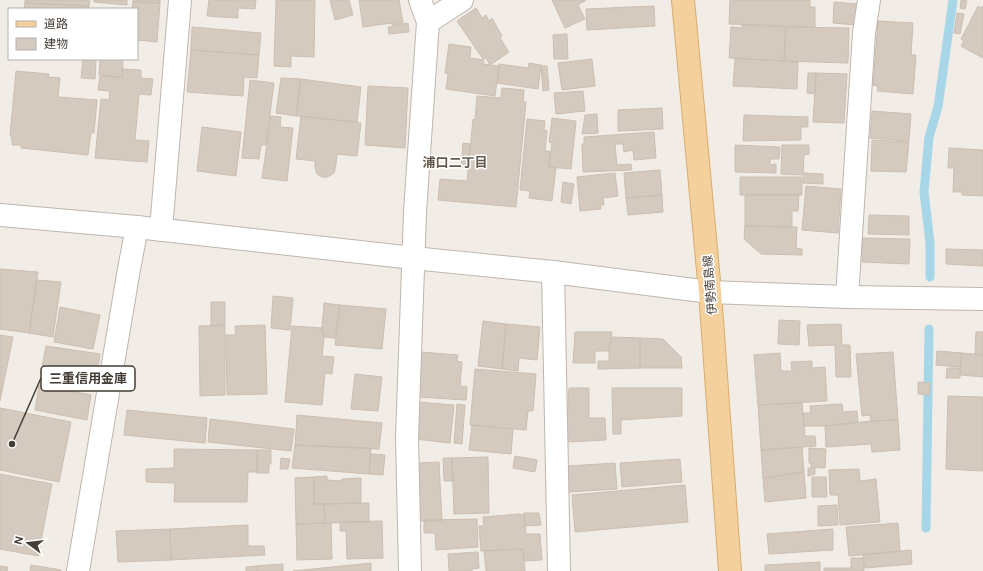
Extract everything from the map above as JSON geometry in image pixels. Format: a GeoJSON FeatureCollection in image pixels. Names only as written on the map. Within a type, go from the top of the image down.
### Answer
{"type":"FeatureCollection","features":[{"type":"Feature","properties":{"kind":"main road","name":"伊勢南島線"},"geometry":{"type":"LineString","coordinates":[[683,0],[710,292],[730,571]]}},
{"type":"Feature","properties":{"kind":"street"},"geometry":{"type":"LineString","coordinates":[[161,230],[180,0]]}},
{"type":"Feature","properties":{"kind":"street"},"geometry":{"type":"LineString","coordinates":[[410,571],[407,438],[413,258],[428,22],[420,0]]}},
{"type":"Feature","properties":{"kind":"street"},"geometry":{"type":"LineString","coordinates":[[428,22],[462,0]]}},
{"type":"Feature","properties":{"kind":"street"},"geometry":{"type":"LineString","coordinates":[[848,297],[864,33],[869,0]]}},
{"type":"Feature","properties":{"kind":"street"},"geometry":{"type":"LineString","coordinates":[[0,215],[137,227],[553,272],[710,292],[848,297],[983,299]]}},
{"type":"Feature","properties":{"kind":"street"},"geometry":{"type":"LineString","coordinates":[[78,571],[137,227]]}},
{"type":"Feature","properties":{"kind":"street"},"geometry":{"type":"LineString","coordinates":[[553,272],[558,571]]}},
{"type":"Feature","properties":{"kind":"building"},"geometry":{"type":"Polygon","coordinates":[[[25,0],[90,1],[89,6],[25,3],[25,0]]]}},
{"type":"Feature","properties":{"kind":"building"},"geometry":{"type":"Polygon","coordinates":[[[94,0],[127,0],[127,5],[94,2],[94,0]]]}},
{"type":"Feature","properties":{"kind":"building"},"geometry":{"type":"Polygon","coordinates":[[[133,0],[160,0],[160,3],[133,2],[133,0]]]}},
{"type":"Feature","properties":{"kind":"building"},"geometry":{"type":"Polygon","coordinates":[[[209,0],[256,0],[255,9],[238,8],[238,18],[207,16],[209,0]]]}},
{"type":"Feature","properties":{"kind":"building"},"geometry":{"type":"Polygon","coordinates":[[[276,0],[315,0],[314,57],[291,56],[291,67],[274,66],[276,0]]]}},
{"type":"Feature","properties":{"kind":"building"},"geometry":{"type":"Polygon","coordinates":[[[330,0],[349,0],[353,15],[335,20],[330,0]]]}},
{"type":"Feature","properties":{"kind":"building"},"geometry":{"type":"Polygon","coordinates":[[[359,0],[399,0],[403,23],[363,27],[359,0]]]}},
{"type":"Feature","properties":{"kind":"building"},"geometry":{"type":"Polygon","coordinates":[[[552,0],[586,0],[578,5],[585,19],[565,28],[552,0]]]}},
{"type":"Feature","properties":{"kind":"building"},"geometry":{"type":"Polygon","coordinates":[[[730,0],[810,0],[810,7],[815,7],[815,27],[729,24],[730,0]]]}},
{"type":"Feature","properties":{"kind":"building"},"geometry":{"type":"Polygon","coordinates":[[[961,0],[967,1],[965,9],[960,8],[961,0]]]}},
{"type":"Feature","properties":{"kind":"building"},"geometry":{"type":"Polygon","coordinates":[[[133,2],[160,3],[157,42],[138,40],[138,8],[132,8],[133,2]]]}},
{"type":"Feature","properties":{"kind":"building"},"geometry":{"type":"Polygon","coordinates":[[[834,2],[857,4],[855,25],[833,23],[834,2]]]}},
{"type":"Feature","properties":{"kind":"building"},"geometry":{"type":"Polygon","coordinates":[[[25,3],[89,6],[89,8],[24,8],[25,3]]]}},
{"type":"Feature","properties":{"kind":"building"},"geometry":{"type":"Polygon","coordinates":[[[654,6],[655,26],[587,30],[586,9],[654,6]]]}},
{"type":"Feature","properties":{"kind":"building"},"geometry":{"type":"Polygon","coordinates":[[[978,6],[981,8],[983,6],[983,58],[961,46],[964,41],[961,39],[978,6]]]}},
{"type":"Feature","properties":{"kind":"building"},"geometry":{"type":"Polygon","coordinates":[[[476,8],[482,18],[486,15],[489,21],[492,18],[502,36],[500,38],[509,52],[490,65],[486,58],[483,59],[457,21],[476,8]]]}},
{"type":"Feature","properties":{"kind":"building"},"geometry":{"type":"Polygon","coordinates":[[[957,13],[964,14],[960,34],[954,33],[957,13]]]}},
{"type":"Feature","properties":{"kind":"building"},"geometry":{"type":"Polygon","coordinates":[[[878,21],[913,23],[911,55],[916,55],[913,94],[877,91],[878,86],[873,85],[878,21]]]}},
{"type":"Feature","properties":{"kind":"building"},"geometry":{"type":"Polygon","coordinates":[[[408,23],[409,32],[389,34],[388,27],[408,23]]]}},
{"type":"Feature","properties":{"kind":"building"},"geometry":{"type":"Polygon","coordinates":[[[742,25],[786,27],[784,61],[729,58],[731,27],[742,28],[742,25]]]}},
{"type":"Feature","properties":{"kind":"building"},"geometry":{"type":"Polygon","coordinates":[[[192,27],[261,33],[259,55],[191,50],[192,27]]]}},
{"type":"Feature","properties":{"kind":"building"},"geometry":{"type":"Polygon","coordinates":[[[786,27],[849,28],[848,63],[784,61],[786,27]]]}},
{"type":"Feature","properties":{"kind":"building"},"geometry":{"type":"Polygon","coordinates":[[[567,34],[568,59],[554,59],[553,35],[567,34]]]}},
{"type":"Feature","properties":{"kind":"building"},"geometry":{"type":"Polygon","coordinates":[[[449,44],[471,47],[470,58],[484,60],[483,64],[499,66],[495,96],[446,89],[448,74],[445,73],[449,44]]]}},
{"type":"Feature","properties":{"kind":"building"},"geometry":{"type":"Polygon","coordinates":[[[191,50],[259,55],[257,78],[244,77],[243,96],[187,92],[191,50]]]}},
{"type":"Feature","properties":{"kind":"building"},"geometry":{"type":"Polygon","coordinates":[[[735,58],[798,62],[797,89],[733,86],[735,58]]]}},
{"type":"Feature","properties":{"kind":"building"},"geometry":{"type":"Polygon","coordinates":[[[592,59],[595,86],[562,90],[558,63],[592,59]]]}},
{"type":"Feature","properties":{"kind":"building"},"geometry":{"type":"Polygon","coordinates":[[[83,60],[96,60],[95,79],[81,78],[83,60]]]}},
{"type":"Feature","properties":{"kind":"building"},"geometry":{"type":"Polygon","coordinates":[[[100,60],[123,60],[122,77],[99,75],[100,60]]]}},
{"type":"Feature","properties":{"kind":"building"},"geometry":{"type":"Polygon","coordinates":[[[529,63],[541,65],[538,89],[497,83],[499,64],[528,68],[529,63]]]}},
{"type":"Feature","properties":{"kind":"building"},"geometry":{"type":"Polygon","coordinates":[[[541,66],[547,66],[549,90],[543,91],[541,66]]]}},
{"type":"Feature","properties":{"kind":"building"},"geometry":{"type":"Polygon","coordinates":[[[123,69],[141,70],[141,78],[153,79],[151,95],[139,94],[135,140],[149,141],[147,162],[95,158],[101,99],[109,100],[110,91],[98,90],[100,76],[122,77],[123,69]]]}},
{"type":"Feature","properties":{"kind":"building"},"geometry":{"type":"Polygon","coordinates":[[[16,71],[49,74],[48,77],[60,78],[58,97],[97,100],[94,133],[91,133],[88,155],[21,148],[21,145],[12,145],[12,138],[10,135],[16,71]]]}},
{"type":"Feature","properties":{"kind":"building"},"geometry":{"type":"Polygon","coordinates":[[[808,73],[816,73],[815,94],[807,93],[808,73]]]}},
{"type":"Feature","properties":{"kind":"building"},"geometry":{"type":"Polygon","coordinates":[[[816,73],[847,74],[844,123],[813,122],[816,73]]]}},
{"type":"Feature","properties":{"kind":"building"},"geometry":{"type":"Polygon","coordinates":[[[281,78],[301,79],[296,116],[276,113],[281,78]]]}},
{"type":"Feature","properties":{"kind":"building"},"geometry":{"type":"Polygon","coordinates":[[[301,79],[361,87],[357,122],[296,116],[301,79]]]}},
{"type":"Feature","properties":{"kind":"building"},"geometry":{"type":"Polygon","coordinates":[[[250,80],[274,83],[266,145],[261,145],[259,159],[242,158],[250,80]]]}},
{"type":"Feature","properties":{"kind":"building"},"geometry":{"type":"Polygon","coordinates":[[[368,86],[408,88],[405,148],[365,145],[368,86]]]}},
{"type":"Feature","properties":{"kind":"building"},"geometry":{"type":"Polygon","coordinates":[[[502,88],[524,90],[523,102],[526,102],[516,207],[438,200],[440,179],[467,181],[473,119],[475,120],[477,96],[501,98],[502,88]]]}},
{"type":"Feature","properties":{"kind":"building"},"geometry":{"type":"Polygon","coordinates":[[[583,91],[585,111],[556,114],[554,93],[583,91]]]}},
{"type":"Feature","properties":{"kind":"building"},"geometry":{"type":"Polygon","coordinates":[[[662,108],[663,129],[618,131],[618,110],[662,108]]]}},
{"type":"Feature","properties":{"kind":"building"},"geometry":{"type":"Polygon","coordinates":[[[872,111],[911,114],[909,141],[870,138],[872,111]]]}},
{"type":"Feature","properties":{"kind":"building"},"geometry":{"type":"Polygon","coordinates":[[[597,114],[598,133],[582,134],[585,115],[597,114]]]}},
{"type":"Feature","properties":{"kind":"building"},"geometry":{"type":"Polygon","coordinates":[[[744,115],[808,117],[808,127],[801,127],[801,140],[743,141],[744,115]]]}},
{"type":"Feature","properties":{"kind":"building"},"geometry":{"type":"Polygon","coordinates":[[[271,116],[281,117],[280,127],[293,128],[287,181],[262,178],[271,116]]]}},
{"type":"Feature","properties":{"kind":"building"},"geometry":{"type":"Polygon","coordinates":[[[301,116],[361,123],[357,156],[337,154],[334,173],[328,177],[322,177],[317,174],[315,161],[296,159],[301,116]]]}},
{"type":"Feature","properties":{"kind":"building"},"geometry":{"type":"Polygon","coordinates":[[[552,118],[576,121],[571,169],[549,167],[552,143],[549,142],[552,118]]]}},
{"type":"Feature","properties":{"kind":"building"},"geometry":{"type":"Polygon","coordinates":[[[527,119],[545,121],[544,130],[547,131],[545,151],[550,151],[549,167],[556,167],[552,201],[529,198],[530,191],[520,190],[527,119]]]}},
{"type":"Feature","properties":{"kind":"building"},"geometry":{"type":"Polygon","coordinates":[[[202,127],[241,132],[236,176],[197,171],[202,127]]]}},
{"type":"Feature","properties":{"kind":"building"},"geometry":{"type":"Polygon","coordinates":[[[654,132],[656,158],[634,160],[633,150],[624,152],[623,144],[615,144],[617,165],[631,164],[632,170],[583,172],[582,144],[584,144],[584,137],[654,132]]]}},
{"type":"Feature","properties":{"kind":"building"},"geometry":{"type":"Polygon","coordinates":[[[872,140],[909,142],[906,172],[871,171],[872,140]]]}},
{"type":"Feature","properties":{"kind":"building"},"geometry":{"type":"Polygon","coordinates":[[[463,143],[470,144],[468,167],[461,167],[463,143]]]}},
{"type":"Feature","properties":{"kind":"building"},"geometry":{"type":"Polygon","coordinates":[[[735,145],[780,147],[779,159],[770,159],[770,165],[776,164],[776,173],[735,172],[735,145]]]}},
{"type":"Feature","properties":{"kind":"building"},"geometry":{"type":"Polygon","coordinates":[[[782,145],[809,145],[809,154],[804,155],[803,175],[781,174],[782,145]]]}},
{"type":"Feature","properties":{"kind":"building"},"geometry":{"type":"Polygon","coordinates":[[[949,148],[983,150],[983,196],[962,195],[962,192],[953,192],[954,168],[948,168],[949,148]]]}},
{"type":"Feature","properties":{"kind":"building"},"geometry":{"type":"Polygon","coordinates":[[[660,170],[662,195],[626,198],[624,173],[660,170]]]}},
{"type":"Feature","properties":{"kind":"building"},"geometry":{"type":"Polygon","coordinates":[[[615,173],[618,196],[603,198],[604,205],[600,205],[601,209],[580,211],[577,177],[615,173]]]}},
{"type":"Feature","properties":{"kind":"building"},"geometry":{"type":"Polygon","coordinates":[[[804,173],[823,174],[823,184],[803,183],[804,173]]]}},
{"type":"Feature","properties":{"kind":"building"},"geometry":{"type":"Polygon","coordinates":[[[740,177],[802,177],[802,195],[740,195],[740,177]]]}},
{"type":"Feature","properties":{"kind":"building"},"geometry":{"type":"Polygon","coordinates":[[[563,182],[574,184],[571,204],[561,202],[563,182]]]}},
{"type":"Feature","properties":{"kind":"building"},"geometry":{"type":"Polygon","coordinates":[[[806,186],[841,189],[838,233],[802,230],[806,186]]]}},
{"type":"Feature","properties":{"kind":"building"},"geometry":{"type":"Polygon","coordinates":[[[799,194],[798,211],[792,211],[792,227],[745,226],[745,195],[799,194]]]}},
{"type":"Feature","properties":{"kind":"building"},"geometry":{"type":"Polygon","coordinates":[[[662,195],[663,212],[628,215],[626,198],[662,195]]]}},
{"type":"Feature","properties":{"kind":"building"},"geometry":{"type":"Polygon","coordinates":[[[869,215],[909,216],[909,235],[868,234],[869,215]]]}},
{"type":"Feature","properties":{"kind":"building"},"geometry":{"type":"Polygon","coordinates":[[[745,226],[797,227],[796,248],[802,249],[802,255],[761,254],[744,239],[745,226]]]}},
{"type":"Feature","properties":{"kind":"building"},"geometry":{"type":"Polygon","coordinates":[[[862,238],[910,239],[909,264],[862,262],[862,238]]]}},
{"type":"Feature","properties":{"kind":"building"},"geometry":{"type":"Polygon","coordinates":[[[946,249],[983,250],[983,266],[946,264],[946,249]]]}},
{"type":"Feature","properties":{"kind":"building"},"geometry":{"type":"Polygon","coordinates":[[[0,269],[38,272],[29,333],[0,329],[0,269]]]}},
{"type":"Feature","properties":{"kind":"building"},"geometry":{"type":"Polygon","coordinates":[[[37,280],[61,282],[53,337],[29,333],[37,280]]]}},
{"type":"Feature","properties":{"kind":"building"},"geometry":{"type":"Polygon","coordinates":[[[273,296],[293,298],[290,330],[271,328],[273,296]]]}},
{"type":"Feature","properties":{"kind":"building"},"geometry":{"type":"Polygon","coordinates":[[[211,302],[225,302],[225,325],[211,326],[211,302]]]}},
{"type":"Feature","properties":{"kind":"building"},"geometry":{"type":"Polygon","coordinates":[[[324,303],[340,305],[335,338],[324,337],[322,328],[324,303]]]}},
{"type":"Feature","properties":{"kind":"building"},"geometry":{"type":"Polygon","coordinates":[[[340,305],[386,309],[382,349],[335,345],[340,305]]]}},
{"type":"Feature","properties":{"kind":"building"},"geometry":{"type":"Polygon","coordinates":[[[60,307],[100,315],[93,349],[54,342],[60,307]]]}},
{"type":"Feature","properties":{"kind":"building"},"geometry":{"type":"Polygon","coordinates":[[[779,320],[800,321],[799,345],[778,344],[779,320]]]}},
{"type":"Feature","properties":{"kind":"building"},"geometry":{"type":"Polygon","coordinates":[[[483,321],[506,324],[502,369],[478,366],[483,321]]]}},
{"type":"Feature","properties":{"kind":"building"},"geometry":{"type":"Polygon","coordinates":[[[506,324],[540,327],[537,360],[519,358],[518,371],[502,369],[506,324]]]}},
{"type":"Feature","properties":{"kind":"building"},"geometry":{"type":"Polygon","coordinates":[[[841,324],[842,345],[850,345],[851,377],[836,377],[835,345],[809,346],[807,325],[841,324]]]}},
{"type":"Feature","properties":{"kind":"building"},"geometry":{"type":"Polygon","coordinates":[[[225,325],[225,395],[200,396],[199,326],[225,325]]]}},
{"type":"Feature","properties":{"kind":"building"},"geometry":{"type":"Polygon","coordinates":[[[265,325],[267,394],[227,395],[226,335],[236,335],[235,326],[265,325]]]}},
{"type":"Feature","properties":{"kind":"building"},"geometry":{"type":"Polygon","coordinates":[[[292,326],[322,328],[324,337],[322,356],[334,357],[332,374],[325,373],[322,405],[285,402],[292,326]]]}},
{"type":"Feature","properties":{"kind":"building"},"geometry":{"type":"Polygon","coordinates":[[[575,332],[612,332],[609,351],[595,351],[595,363],[573,363],[575,332]]]}},
{"type":"Feature","properties":{"kind":"building"},"geometry":{"type":"Polygon","coordinates":[[[976,332],[983,332],[983,355],[975,354],[976,332]]]}},
{"type":"Feature","properties":{"kind":"building"},"geometry":{"type":"Polygon","coordinates":[[[0,335],[13,337],[0,401],[0,335]]]}},
{"type":"Feature","properties":{"kind":"building"},"geometry":{"type":"Polygon","coordinates":[[[612,337],[640,338],[640,368],[598,369],[598,361],[609,361],[609,351],[612,337]]]}},
{"type":"Feature","properties":{"kind":"building"},"geometry":{"type":"Polygon","coordinates":[[[640,338],[663,339],[681,357],[682,368],[640,368],[640,338]]]}},
{"type":"Feature","properties":{"kind":"building"},"geometry":{"type":"Polygon","coordinates":[[[46,346],[100,354],[96,381],[41,372],[46,346]]]}},
{"type":"Feature","properties":{"kind":"building"},"geometry":{"type":"Polygon","coordinates":[[[937,351],[962,353],[960,367],[936,365],[937,351]]]}},
{"type":"Feature","properties":{"kind":"building"},"geometry":{"type":"Polygon","coordinates":[[[421,352],[458,355],[457,361],[462,362],[460,386],[467,387],[466,400],[418,397],[421,352]]]}},
{"type":"Feature","properties":{"kind":"building"},"geometry":{"type":"Polygon","coordinates":[[[893,352],[898,420],[871,421],[870,415],[862,416],[856,354],[893,352]]]}},
{"type":"Feature","properties":{"kind":"building"},"geometry":{"type":"Polygon","coordinates":[[[780,353],[781,371],[792,371],[791,362],[812,361],[812,368],[825,367],[827,401],[758,405],[754,355],[780,353]]]}},
{"type":"Feature","properties":{"kind":"building"},"geometry":{"type":"Polygon","coordinates":[[[962,353],[983,355],[983,377],[960,375],[962,353]]]}},
{"type":"Feature","properties":{"kind":"building"},"geometry":{"type":"Polygon","coordinates":[[[947,368],[960,368],[960,378],[946,378],[947,368]]]}},
{"type":"Feature","properties":{"kind":"building"},"geometry":{"type":"Polygon","coordinates":[[[475,369],[536,374],[533,411],[528,411],[526,430],[470,425],[475,369]]]}},
{"type":"Feature","properties":{"kind":"building"},"geometry":{"type":"Polygon","coordinates":[[[355,374],[382,377],[378,411],[351,409],[355,374]]]}},
{"type":"Feature","properties":{"kind":"building"},"geometry":{"type":"Polygon","coordinates":[[[918,382],[930,383],[929,395],[918,394],[918,382]]]}},
{"type":"Feature","properties":{"kind":"building"},"geometry":{"type":"Polygon","coordinates":[[[39,385],[91,395],[87,420],[35,410],[39,385]]]}},
{"type":"Feature","properties":{"kind":"building"},"geometry":{"type":"Polygon","coordinates":[[[569,388],[589,388],[589,418],[605,418],[606,440],[566,442],[569,388]]]}},
{"type":"Feature","properties":{"kind":"building"},"geometry":{"type":"Polygon","coordinates":[[[612,388],[682,388],[682,416],[621,420],[621,434],[613,434],[612,388]]]}},
{"type":"Feature","properties":{"kind":"building"},"geometry":{"type":"Polygon","coordinates":[[[948,396],[983,397],[983,471],[946,469],[948,396]]]}},
{"type":"Feature","properties":{"kind":"building"},"geometry":{"type":"Polygon","coordinates":[[[418,402],[454,405],[450,443],[415,439],[418,402]]]}},
{"type":"Feature","properties":{"kind":"building"},"geometry":{"type":"Polygon","coordinates":[[[802,403],[805,436],[815,436],[816,446],[761,450],[758,405],[802,403]]]}},
{"type":"Feature","properties":{"kind":"building"},"geometry":{"type":"Polygon","coordinates":[[[457,404],[465,405],[462,444],[454,443],[457,404]]]}},
{"type":"Feature","properties":{"kind":"building"},"geometry":{"type":"Polygon","coordinates":[[[842,404],[843,412],[857,411],[858,422],[825,426],[804,426],[803,413],[811,413],[810,406],[842,404]]]}},
{"type":"Feature","properties":{"kind":"building"},"geometry":{"type":"Polygon","coordinates":[[[0,408],[71,422],[59,482],[0,470],[0,408]]]}},
{"type":"Feature","properties":{"kind":"building"},"geometry":{"type":"Polygon","coordinates":[[[127,410],[207,418],[205,443],[124,435],[127,410]]]}},
{"type":"Feature","properties":{"kind":"building"},"geometry":{"type":"Polygon","coordinates":[[[297,415],[382,423],[379,449],[295,445],[297,415]]]}},
{"type":"Feature","properties":{"kind":"building"},"geometry":{"type":"Polygon","coordinates":[[[210,419],[294,429],[291,451],[208,442],[210,419]]]}},
{"type":"Feature","properties":{"kind":"building"},"geometry":{"type":"Polygon","coordinates":[[[898,420],[900,450],[872,452],[871,444],[826,447],[825,426],[871,421],[898,420]]]}},
{"type":"Feature","properties":{"kind":"building"},"geometry":{"type":"Polygon","coordinates":[[[472,425],[513,429],[511,454],[469,450],[472,425]]]}},
{"type":"Feature","properties":{"kind":"building"},"geometry":{"type":"Polygon","coordinates":[[[295,445],[371,448],[369,474],[292,468],[295,445]]]}},
{"type":"Feature","properties":{"kind":"building"},"geometry":{"type":"Polygon","coordinates":[[[802,447],[804,472],[763,478],[761,450],[802,447]]]}},
{"type":"Feature","properties":{"kind":"building"},"geometry":{"type":"Polygon","coordinates":[[[809,448],[826,449],[825,468],[811,467],[811,463],[809,463],[809,448]]]}},
{"type":"Feature","properties":{"kind":"building"},"geometry":{"type":"Polygon","coordinates":[[[174,449],[257,450],[257,472],[248,472],[247,502],[174,502],[175,483],[146,482],[146,469],[174,468],[174,449]]]}},
{"type":"Feature","properties":{"kind":"building"},"geometry":{"type":"Polygon","coordinates":[[[257,450],[271,450],[271,464],[269,464],[269,473],[257,473],[257,450]]]}},
{"type":"Feature","properties":{"kind":"building"},"geometry":{"type":"Polygon","coordinates":[[[371,454],[385,455],[383,475],[369,474],[371,454]]]}},
{"type":"Feature","properties":{"kind":"building"},"geometry":{"type":"Polygon","coordinates":[[[515,456],[537,460],[535,472],[513,468],[515,456]]]}},
{"type":"Feature","properties":{"kind":"building"},"geometry":{"type":"Polygon","coordinates":[[[488,457],[489,513],[454,514],[452,458],[488,457]]]}},
{"type":"Feature","properties":{"kind":"building"},"geometry":{"type":"Polygon","coordinates":[[[281,458],[290,459],[288,469],[280,469],[281,458]]]}},
{"type":"Feature","properties":{"kind":"building"},"geometry":{"type":"Polygon","coordinates":[[[443,458],[452,458],[453,481],[444,481],[443,458]]]}},
{"type":"Feature","properties":{"kind":"building"},"geometry":{"type":"Polygon","coordinates":[[[680,459],[682,482],[622,487],[620,463],[680,459]]]}},
{"type":"Feature","properties":{"kind":"building"},"geometry":{"type":"Polygon","coordinates":[[[439,462],[442,521],[417,521],[415,474],[420,474],[419,463],[439,462]]]}},
{"type":"Feature","properties":{"kind":"building"},"geometry":{"type":"Polygon","coordinates":[[[615,463],[617,489],[568,492],[567,466],[615,463]]]}},
{"type":"Feature","properties":{"kind":"building"},"geometry":{"type":"Polygon","coordinates":[[[808,468],[815,468],[815,474],[808,476],[808,468]]]}},
{"type":"Feature","properties":{"kind":"building"},"geometry":{"type":"Polygon","coordinates":[[[859,469],[860,481],[876,479],[880,522],[840,525],[838,495],[830,495],[829,470],[859,469]]]}},
{"type":"Feature","properties":{"kind":"building"},"geometry":{"type":"Polygon","coordinates":[[[804,472],[806,498],[765,502],[763,478],[804,472]]]}},
{"type":"Feature","properties":{"kind":"building"},"geometry":{"type":"Polygon","coordinates":[[[0,474],[52,484],[38,556],[0,549],[0,474]]]}},
{"type":"Feature","properties":{"kind":"building"},"geometry":{"type":"Polygon","coordinates":[[[327,476],[327,480],[342,481],[342,479],[361,478],[361,503],[314,504],[314,477],[327,476]]]}},
{"type":"Feature","properties":{"kind":"building"},"geometry":{"type":"Polygon","coordinates":[[[314,477],[314,504],[324,504],[325,523],[296,524],[295,478],[314,477]]]}},
{"type":"Feature","properties":{"kind":"building"},"geometry":{"type":"Polygon","coordinates":[[[812,477],[826,477],[827,497],[812,497],[812,477]]]}},
{"type":"Feature","properties":{"kind":"building"},"geometry":{"type":"Polygon","coordinates":[[[685,485],[688,522],[575,532],[572,495],[685,485]]]}},
{"type":"Feature","properties":{"kind":"building"},"geometry":{"type":"Polygon","coordinates":[[[369,503],[369,522],[325,523],[324,504],[369,503]]]}},
{"type":"Feature","properties":{"kind":"building"},"geometry":{"type":"Polygon","coordinates":[[[837,505],[838,525],[818,526],[818,506],[837,505]]]}},
{"type":"Feature","properties":{"kind":"building"},"geometry":{"type":"Polygon","coordinates":[[[524,513],[539,513],[541,525],[525,526],[524,513]]]}},
{"type":"Feature","properties":{"kind":"building"},"geometry":{"type":"Polygon","coordinates":[[[519,514],[524,515],[526,534],[540,534],[542,560],[524,561],[523,549],[481,551],[479,526],[484,526],[483,517],[519,514]]]}},
{"type":"Feature","properties":{"kind":"building"},"geometry":{"type":"Polygon","coordinates":[[[477,519],[478,547],[436,550],[435,533],[424,533],[424,520],[477,519]]]}},
{"type":"Feature","properties":{"kind":"building"},"geometry":{"type":"Polygon","coordinates":[[[382,521],[383,558],[347,559],[346,531],[340,531],[340,522],[382,521]]]}},
{"type":"Feature","properties":{"kind":"building"},"geometry":{"type":"Polygon","coordinates":[[[331,523],[332,559],[297,560],[296,524],[331,523]]]}},
{"type":"Feature","properties":{"kind":"building"},"geometry":{"type":"Polygon","coordinates":[[[898,523],[900,551],[849,556],[846,527],[898,523]]]}},
{"type":"Feature","properties":{"kind":"building"},"geometry":{"type":"Polygon","coordinates":[[[248,525],[248,546],[264,546],[265,555],[171,560],[170,529],[248,525]]]}},
{"type":"Feature","properties":{"kind":"building"},"geometry":{"type":"Polygon","coordinates":[[[170,529],[171,560],[118,562],[116,531],[170,529]]]}},
{"type":"Feature","properties":{"kind":"building"},"geometry":{"type":"Polygon","coordinates":[[[833,529],[833,550],[769,554],[767,534],[833,529]]]}},
{"type":"Feature","properties":{"kind":"building"},"geometry":{"type":"Polygon","coordinates":[[[523,549],[525,571],[486,571],[484,551],[523,549]]]}},
{"type":"Feature","properties":{"kind":"building"},"geometry":{"type":"Polygon","coordinates":[[[911,550],[912,564],[865,568],[863,555],[911,550]]]}},
{"type":"Feature","properties":{"kind":"building"},"geometry":{"type":"Polygon","coordinates":[[[478,552],[479,568],[472,569],[472,571],[449,571],[448,554],[478,552]]]}},
{"type":"Feature","properties":{"kind":"building"},"geometry":{"type":"Polygon","coordinates":[[[851,558],[863,558],[864,571],[824,571],[824,568],[851,568],[851,558]]]}},
{"type":"Feature","properties":{"kind":"building"},"geometry":{"type":"Polygon","coordinates":[[[820,562],[820,571],[765,571],[765,565],[820,562]]]}},
{"type":"Feature","properties":{"kind":"building"},"geometry":{"type":"Polygon","coordinates":[[[371,563],[371,571],[293,571],[371,563]]]}},
{"type":"Feature","properties":{"kind":"building"},"geometry":{"type":"Polygon","coordinates":[[[283,564],[283,571],[257,571],[256,566],[283,564]]]}},
{"type":"Feature","properties":{"kind":"building"},"geometry":{"type":"Polygon","coordinates":[[[31,565],[61,570],[61,571],[30,571],[31,565]]]}},
{"type":"Feature","properties":{"kind":"building"},"geometry":{"type":"Polygon","coordinates":[[[0,566],[8,567],[7,571],[0,571],[0,566]]]}},
{"type":"Feature","properties":{"kind":"building"},"geometry":{"type":"Polygon","coordinates":[[[256,566],[257,571],[246,571],[246,567],[256,566]]]}},
{"type":"Feature","properties":{"kind":"waterway"},"geometry":{"type":"LineString","coordinates":[[930,277],[930,243],[924,192],[929,137],[938,107],[953,0]]}},
{"type":"Feature","properties":{"kind":"waterway"},"geometry":{"type":"LineString","coordinates":[[926,528],[929,329]]}},
{"type":"Feature","properties":{"kind":"place","name":"三重信用金庫"},"geometry":{"type":"Point","coordinates":[12,444]}},
{"type":"Feature","properties":{"kind":"district","name":"浦口二丁目"},"geometry":{"type":"Point","coordinates":[455,162]}}]}
